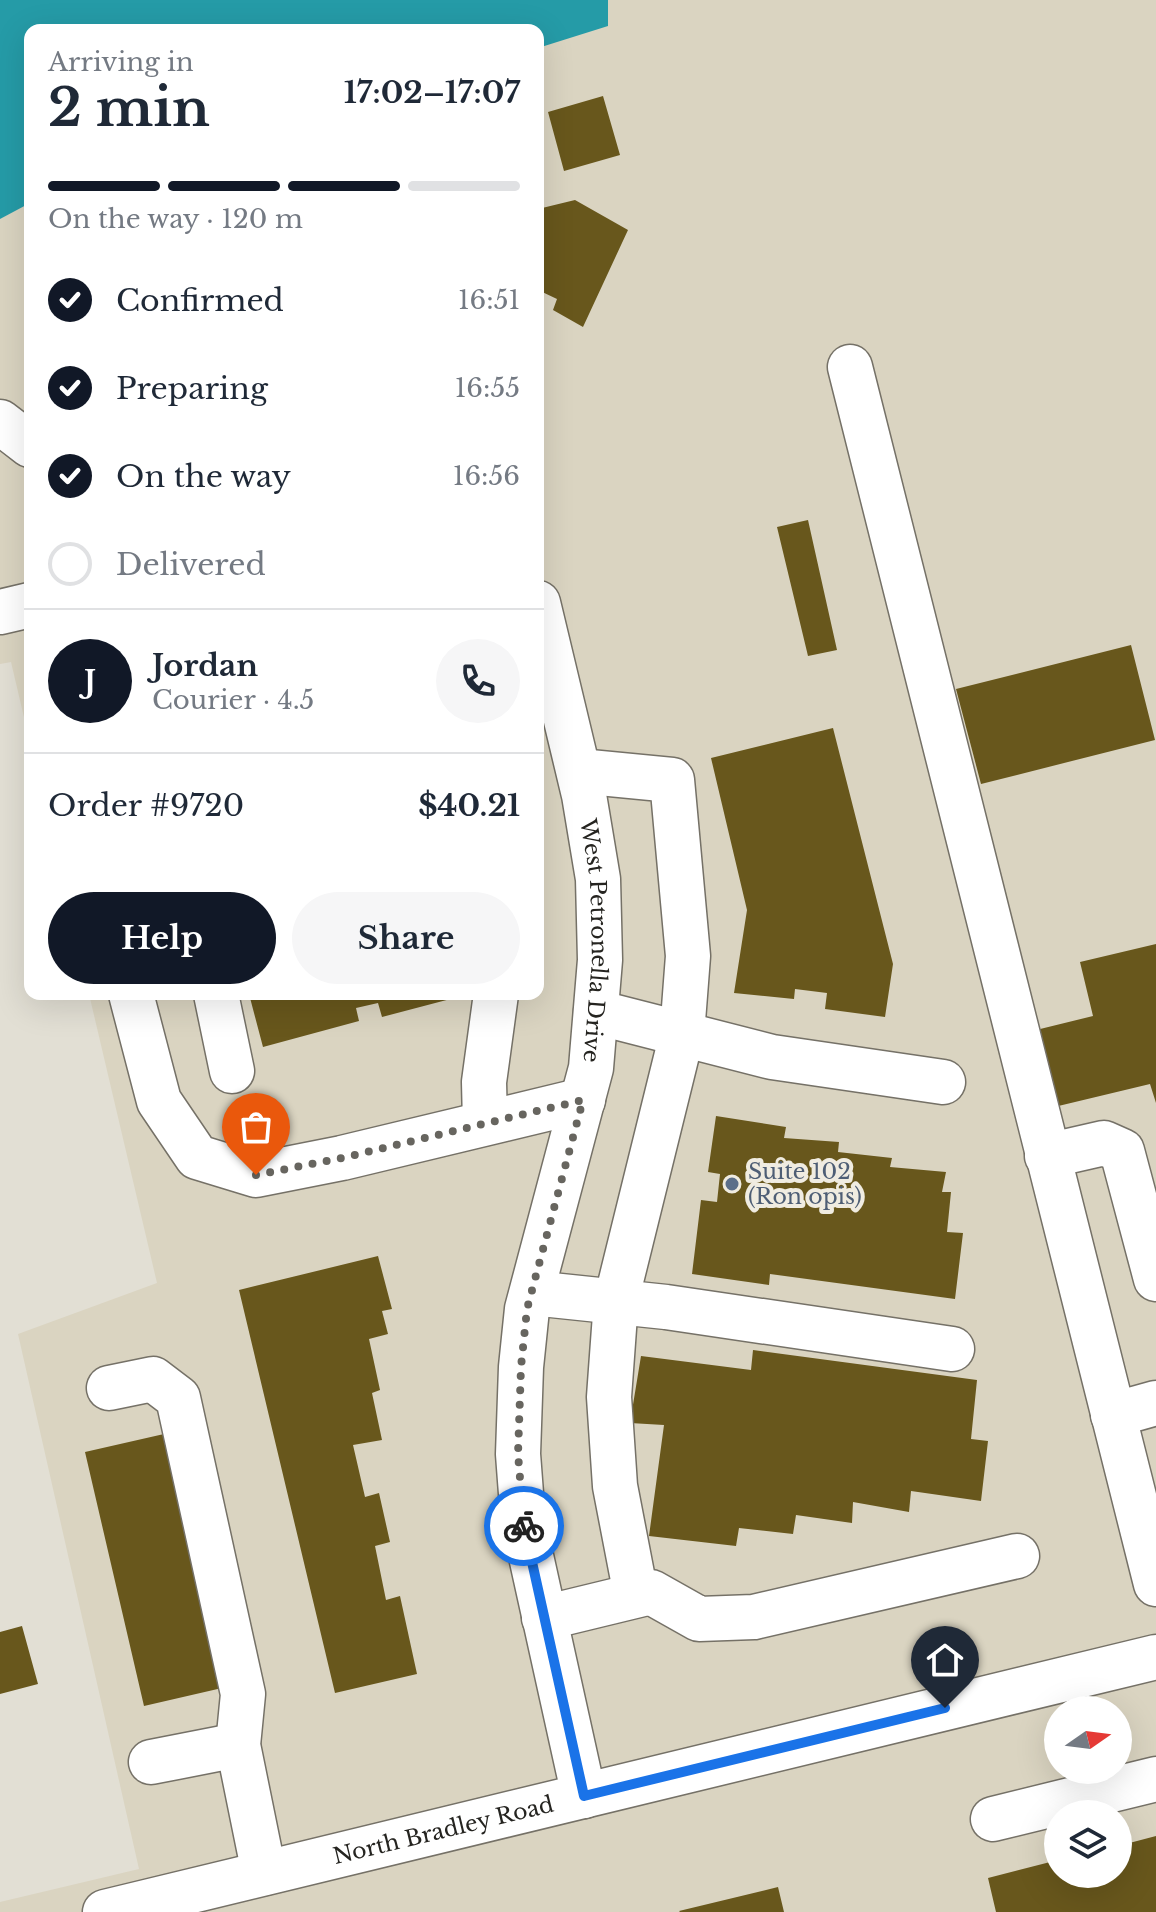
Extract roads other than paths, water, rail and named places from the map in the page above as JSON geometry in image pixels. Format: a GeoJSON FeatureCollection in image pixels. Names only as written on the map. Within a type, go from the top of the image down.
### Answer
{"type":"FeatureCollection","features":[{"type":"Feature","properties":{"kind":"street"},"geometry":{"type":"LineString","coordinates":[[850,367],[1113,1415],[1150,1530],[1156,1584]]}},
{"type":"Feature","properties":{"kind":"street"},"geometry":{"type":"LineString","coordinates":[[0,422],[24,440]]}},
{"type":"Feature","properties":{"kind":"street"},"geometry":{"type":"LineString","coordinates":[[0,612],[24,606]]}},
{"type":"Feature","properties":{"kind":"street","name":"West Petronella Drive"},"geometry":{"type":"LineString","coordinates":[[544,640],[563,757],[598,879],[600,960],[591,1068],[527,1309],[518,1454],[523,1520],[584,1796]]}},
{"type":"Feature","properties":{"kind":"street"},"geometry":{"type":"LineString","coordinates":[[563,757],[672,780],[688,956],[682,1034],[616,1301],[609,1397],[615,1486],[636,1595]]}},
{"type":"Feature","properties":{"kind":"street"},"geometry":{"type":"LineString","coordinates":[[133,1000],[159,1101],[197,1157],[256,1175],[342,1158],[583,1100]]}},
{"type":"Feature","properties":{"kind":"street"},"geometry":{"type":"LineString","coordinates":[[217,1000],[232,1071]]}},
{"type":"Feature","properties":{"kind":"street"},"geometry":{"type":"LineString","coordinates":[[485,1123],[484,1082],[495,1000]]}},
{"type":"Feature","properties":{"kind":"street"},"geometry":{"type":"LineString","coordinates":[[596,1012],[772,1057],[943,1082]]}},
{"type":"Feature","properties":{"kind":"street"},"geometry":{"type":"LineString","coordinates":[[1047,1156],[1104,1143],[1122,1151],[1156,1279]]}},
{"type":"Feature","properties":{"kind":"street"},"geometry":{"type":"LineString","coordinates":[[532,1293],[616,1301],[952,1349]]}},
{"type":"Feature","properties":{"kind":"street"},"geometry":{"type":"LineString","coordinates":[[109,1388],[153,1379],[178,1398],[243,1694],[238,1745],[264,1873]]}},
{"type":"Feature","properties":{"kind":"street"},"geometry":{"type":"LineString","coordinates":[[1113,1415],[1156,1403]]}},
{"type":"Feature","properties":{"kind":"street"},"geometry":{"type":"LineString","coordinates":[[544,1618],[651,1592],[699,1619],[754,1617],[1017,1556]]}},
{"type":"Feature","properties":{"kind":"street","name":"North Bradley Road"},"geometry":{"type":"LineString","coordinates":[[105,1912],[1156,1657]]}},
{"type":"Feature","properties":{"kind":"street"},"geometry":{"type":"LineString","coordinates":[[151,1762],[238,1745]]}},
{"type":"Feature","properties":{"kind":"street"},"geometry":{"type":"LineString","coordinates":[[993,1819],[1156,1779]]}},
{"type":"Feature","properties":{"kind":"water"},"geometry":{"type":"Polygon","coordinates":[[[0,0],[608,0],[608,26],[544,46],[544,24],[24,24],[24,206],[0,219],[0,0]]]}},
{"type":"Feature","properties":{"kind":"place","name":"Suite 102 (Ron opis)"},"geometry":{"type":"Point","coordinates":[732,1184]}}]}
